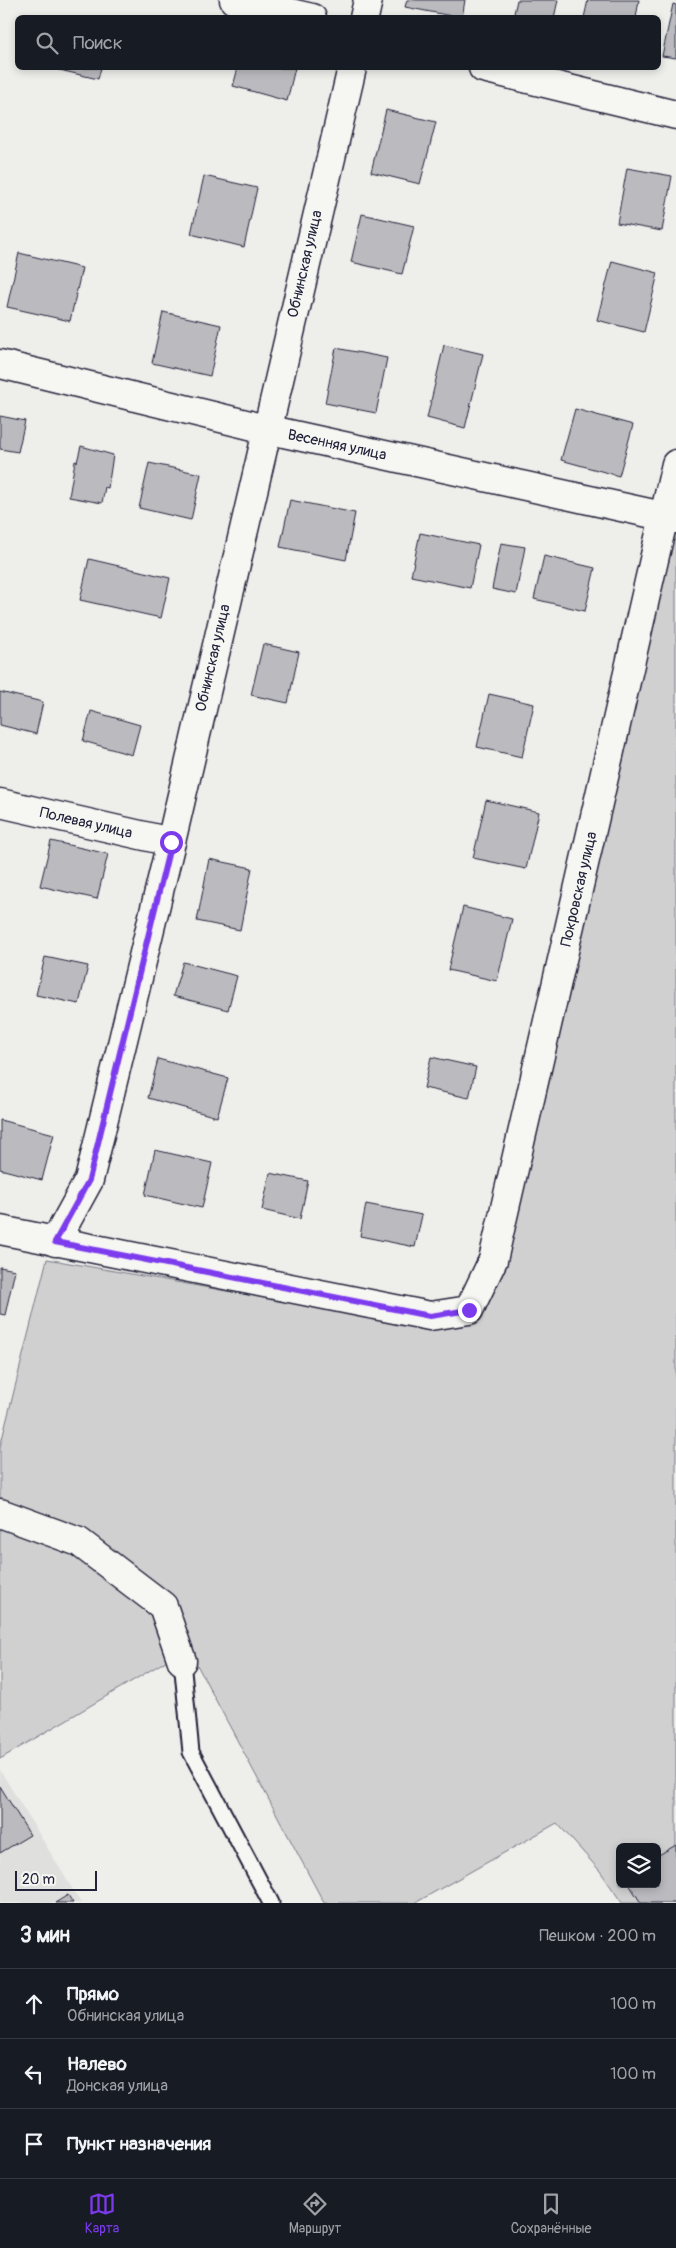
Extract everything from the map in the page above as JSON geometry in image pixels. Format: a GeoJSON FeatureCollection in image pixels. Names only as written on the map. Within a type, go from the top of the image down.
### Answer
{"type":"FeatureCollection","features":[{"type":"Feature","properties":{"kind":"street"},"geometry":{"type":"LineString","coordinates":[[234,0],[299,15]]}},
{"type":"Feature","properties":{"kind":"street"},"geometry":{"type":"LineString","coordinates":[[365,15],[368,0]]}},
{"type":"Feature","properties":{"kind":"street","name":"Обнинская улица"},"geometry":{"type":"LineString","coordinates":[[55,1242],[89,1180],[171,842],[266,429],[352,70]]}},
{"type":"Feature","properties":{"kind":"street"},"geometry":{"type":"LineString","coordinates":[[492,70],[676,115]]}},
{"type":"Feature","properties":{"kind":"street","name":"Весенняя улица"},"geometry":{"type":"LineString","coordinates":[[0,364],[266,429],[670,518]]}},
{"type":"Feature","properties":{"kind":"street","name":"Покровская улица"},"geometry":{"type":"LineString","coordinates":[[55,1242],[430,1316],[469,1310],[493,1260],[670,518],[676,464]]}},
{"type":"Feature","properties":{"kind":"street","name":"Полевая улица"},"geometry":{"type":"LineString","coordinates":[[0,803],[171,842]]}},
{"type":"Feature","properties":{"kind":"street"},"geometry":{"type":"LineString","coordinates":[[0,1230],[55,1242]]}},
{"type":"Feature","properties":{"kind":"street"},"geometry":{"type":"LineString","coordinates":[[0,1513],[79,1542],[163,1606],[182,1661]]}},
{"type":"Feature","properties":{"kind":"lane"},"geometry":{"type":"LineString","coordinates":[[182,1661],[191,1752],[271,1903]]}},
{"type":"Feature","properties":{"kind":"shaded area"},"geometry":{"type":"Polygon","coordinates":[[[676,527],[676,1903],[622,1903],[600,1871],[557,1823],[415,1903],[324,1903],[188,1648],[0,1759],[0,1447],[47,1259],[428,1327],[501,1263],[676,527]]]}},
{"type":"Feature","properties":{"kind":"shaded area"},"geometry":{"type":"Polygon","coordinates":[[[0,1770],[81,1903],[0,1903],[0,1770]]]}},
{"type":"Feature","properties":{"kind":"building"},"geometry":{"type":"Polygon","coordinates":[[[407,0],[465,0],[462,15],[446,15],[405,7],[407,0]]]}},
{"type":"Feature","properties":{"kind":"building"},"geometry":{"type":"Polygon","coordinates":[[[517,0],[558,0],[555,15],[514,15],[517,0]]]}},
{"type":"Feature","properties":{"kind":"building"},"geometry":{"type":"Polygon","coordinates":[[[588,0],[639,0],[636,15],[585,15],[588,0]]]}},
{"type":"Feature","properties":{"kind":"building"},"geometry":{"type":"Polygon","coordinates":[[[673,4],[676,5],[676,58],[662,56],[673,4]]]}},
{"type":"Feature","properties":{"kind":"building"},"geometry":{"type":"Polygon","coordinates":[[[60,70],[100,70],[98,79],[60,70]]]}},
{"type":"Feature","properties":{"kind":"building"},"geometry":{"type":"Polygon","coordinates":[[[237,70],[295,70],[287,101],[233,86],[237,70]]]}},
{"type":"Feature","properties":{"kind":"building"},"geometry":{"type":"Polygon","coordinates":[[[386,110],[436,122],[420,184],[371,172],[386,110]]]}},
{"type":"Feature","properties":{"kind":"building"},"geometry":{"type":"Polygon","coordinates":[[[627,168],[672,176],[662,231],[617,223],[627,168]]]}},
{"type":"Feature","properties":{"kind":"building"},"geometry":{"type":"Polygon","coordinates":[[[204,176],[257,188],[244,247],[191,234],[204,176]]]}},
{"type":"Feature","properties":{"kind":"building"},"geometry":{"type":"Polygon","coordinates":[[[362,214],[414,226],[402,274],[351,262],[362,214]]]}},
{"type":"Feature","properties":{"kind":"building"},"geometry":{"type":"Polygon","coordinates":[[[19,253],[82,268],[70,321],[7,307],[19,253]]]}},
{"type":"Feature","properties":{"kind":"building"},"geometry":{"type":"Polygon","coordinates":[[[612,261],[658,273],[644,332],[597,320],[612,261]]]}},
{"type":"Feature","properties":{"kind":"building"},"geometry":{"type":"Polygon","coordinates":[[[163,312],[221,325],[210,376],[152,363],[163,312]]]}},
{"type":"Feature","properties":{"kind":"building"},"geometry":{"type":"Polygon","coordinates":[[[444,345],[483,354],[465,428],[427,418],[444,345]]]}},
{"type":"Feature","properties":{"kind":"building"},"geometry":{"type":"Polygon","coordinates":[[[336,348],[387,358],[376,413],[325,403],[336,348]]]}},
{"type":"Feature","properties":{"kind":"building"},"geometry":{"type":"Polygon","coordinates":[[[575,409],[633,425],[619,476],[561,460],[575,409]]]}},
{"type":"Feature","properties":{"kind":"building"},"geometry":{"type":"Polygon","coordinates":[[[0,416],[25,421],[18,452],[0,449],[0,416]]]}},
{"type":"Feature","properties":{"kind":"building"},"geometry":{"type":"Polygon","coordinates":[[[81,446],[113,455],[108,488],[105,487],[102,503],[69,497],[75,461],[77,462],[81,446]]]}},
{"type":"Feature","properties":{"kind":"building"},"geometry":{"type":"Polygon","coordinates":[[[149,463],[201,474],[191,520],[139,508],[149,463]]]}},
{"type":"Feature","properties":{"kind":"building"},"geometry":{"type":"Polygon","coordinates":[[[290,500],[355,513],[346,560],[280,547],[290,500]]]}},
{"type":"Feature","properties":{"kind":"building"},"geometry":{"type":"Polygon","coordinates":[[[420,533],[479,545],[470,588],[411,576],[420,533]]]}},
{"type":"Feature","properties":{"kind":"building"},"geometry":{"type":"Polygon","coordinates":[[[501,543],[525,547],[516,594],[492,589],[501,543]]]}},
{"type":"Feature","properties":{"kind":"building"},"geometry":{"type":"Polygon","coordinates":[[[544,556],[595,568],[585,611],[534,599],[544,556]]]}},
{"type":"Feature","properties":{"kind":"building"},"geometry":{"type":"Polygon","coordinates":[[[89,559],[170,578],[161,618],[80,600],[89,559]]]}},
{"type":"Feature","properties":{"kind":"building"},"geometry":{"type":"Polygon","coordinates":[[[263,644],[299,652],[288,703],[251,695],[263,644]]]}},
{"type":"Feature","properties":{"kind":"building"},"geometry":{"type":"Polygon","coordinates":[[[0,692],[43,702],[36,734],[0,725],[0,692]]]}},
{"type":"Feature","properties":{"kind":"building"},"geometry":{"type":"Polygon","coordinates":[[[489,694],[534,704],[522,757],[477,747],[489,694]]]}},
{"type":"Feature","properties":{"kind":"building"},"geometry":{"type":"Polygon","coordinates":[[[91,711],[140,725],[132,755],[83,741],[91,711]]]}},
{"type":"Feature","properties":{"kind":"building"},"geometry":{"type":"Polygon","coordinates":[[[486,800],[539,812],[526,869],[473,858],[486,800]]]}},
{"type":"Feature","properties":{"kind":"building"},"geometry":{"type":"Polygon","coordinates":[[[51,841],[108,854],[97,899],[40,886],[51,841]]]}},
{"type":"Feature","properties":{"kind":"building"},"geometry":{"type":"Polygon","coordinates":[[[209,859],[252,868],[240,930],[197,921],[209,859]]]}},
{"type":"Feature","properties":{"kind":"building"},"geometry":{"type":"Polygon","coordinates":[[[463,907],[512,919],[497,981],[448,970],[463,907]]]}},
{"type":"Feature","properties":{"kind":"building"},"geometry":{"type":"Polygon","coordinates":[[[45,957],[88,966],[79,1004],[36,995],[45,957]]]}},
{"type":"Feature","properties":{"kind":"building"},"geometry":{"type":"Polygon","coordinates":[[[183,962],[237,976],[228,1010],[173,996],[183,962]]]}},
{"type":"Feature","properties":{"kind":"building"},"geometry":{"type":"Polygon","coordinates":[[[431,1057],[476,1067],[469,1098],[424,1088],[431,1057]]]}},
{"type":"Feature","properties":{"kind":"building"},"geometry":{"type":"Polygon","coordinates":[[[158,1059],[228,1078],[217,1117],[148,1098],[158,1059]]]}},
{"type":"Feature","properties":{"kind":"building"},"geometry":{"type":"Polygon","coordinates":[[[0,1120],[54,1134],[42,1180],[0,1169],[0,1120]]]}},
{"type":"Feature","properties":{"kind":"building"},"geometry":{"type":"Polygon","coordinates":[[[155,1150],[212,1163],[202,1208],[145,1195],[155,1150]]]}},
{"type":"Feature","properties":{"kind":"building"},"geometry":{"type":"Polygon","coordinates":[[[270,1173],[308,1181],[300,1219],[262,1210],[270,1173]]]}},
{"type":"Feature","properties":{"kind":"building"},"geometry":{"type":"Polygon","coordinates":[[[366,1204],[422,1215],[415,1247],[360,1236],[366,1204]]]}},
{"type":"Feature","properties":{"kind":"building"},"geometry":{"type":"Polygon","coordinates":[[[0,1267],[15,1270],[5,1315],[0,1314],[0,1267]]]}},
{"type":"Feature","properties":{"kind":"building"},"geometry":{"type":"Polygon","coordinates":[[[0,1786],[30,1835],[0,1853],[0,1786]]]}},
{"type":"Feature","properties":{"kind":"building"},"geometry":{"type":"Polygon","coordinates":[[[676,1845],[676,1903],[641,1903],[632,1888],[661,1888],[661,1854],[676,1845]]]}},
{"type":"Feature","properties":{"kind":"building"},"geometry":{"type":"Polygon","coordinates":[[[68,1895],[73,1903],[55,1903],[68,1895]]]}},
{"type":"Feature","properties":{"kind":"route"},"geometry":{"type":"LineString","coordinates":[[171,842],[89,1180],[55,1242],[430,1316],[469,1310]]}}]}
